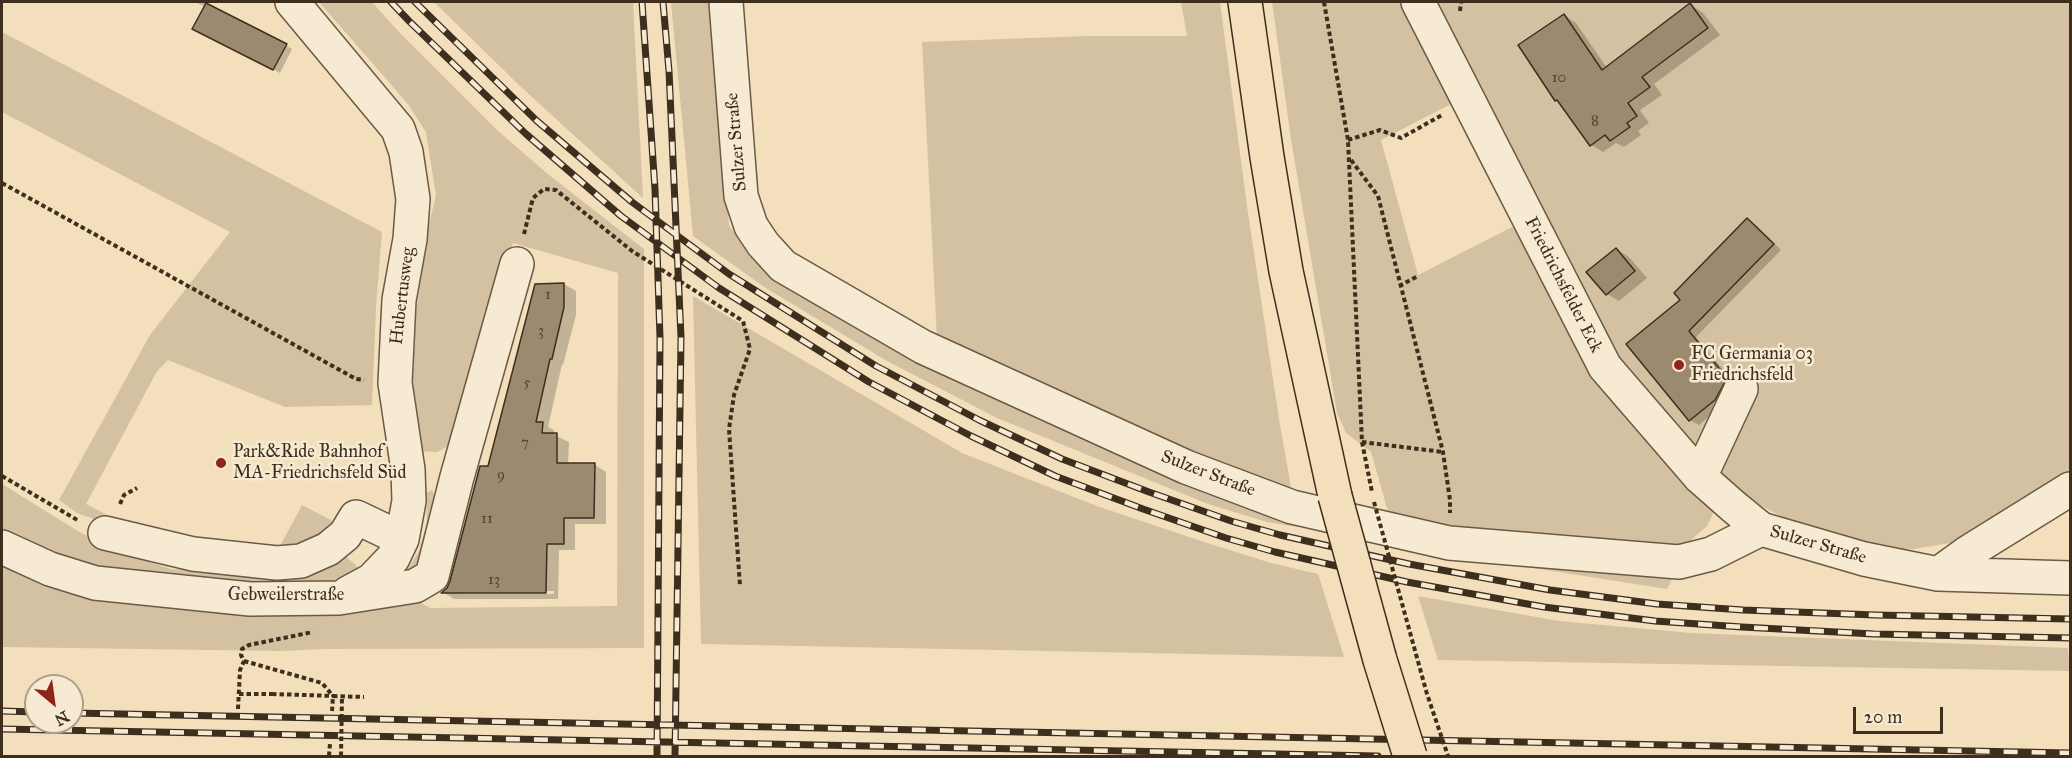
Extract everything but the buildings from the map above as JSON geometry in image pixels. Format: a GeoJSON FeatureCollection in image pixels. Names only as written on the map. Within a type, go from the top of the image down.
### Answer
{"type":"FeatureCollection","features":[{"type":"Feature","properties":{"kind":"main road"},"geometry":{"type":"LineString","coordinates":[[1245,2],[1267,157],[1287,271],[1335,496],[1380,660],[1410,756]]}},
{"type":"Feature","properties":{"kind":"street","name":"Hubertusweg"},"geometry":{"type":"LineString","coordinates":[[292,2],[398,129],[406,152],[413,199],[410,239],[399,300],[395,383],[408,470],[409,501],[402,538],[393,558],[372,580],[339,598]]}},
{"type":"Feature","properties":{"kind":"street","name":"Sulzer Straße"},"geometry":{"type":"LineString","coordinates":[[726,2],[741,196],[751,226],[762,244],[783,266],[923,347],[1113,435],[1207,475],[1292,507],[1449,543],[1679,562],[1711,554],[1761,529],[1864,559],[1938,574],[2070,578]]}},
{"type":"Feature","properties":{"kind":"street","name":"Friedrichsfelder Eck"},"geometry":{"type":"LineString","coordinates":[[1418,2],[1605,367],[1700,477],[1761,529]]}},
{"type":"Feature","properties":{"kind":"street","name":"Gebweilerstraße"},"geometry":{"type":"LineString","coordinates":[[2,547],[50,569],[95,583],[250,599],[339,598],[415,585],[432,576],[457,477],[517,264]]}},
{"type":"Feature","properties":{"kind":"street"},"geometry":{"type":"LineString","coordinates":[[1700,477],[1741,389]]}},
{"type":"Feature","properties":{"kind":"street"},"geometry":{"type":"LineString","coordinates":[[408,470],[457,477]]}},
{"type":"Feature","properties":{"kind":"street"},"geometry":{"type":"LineString","coordinates":[[1938,574],[1967,553],[2070,489]]}},
{"type":"Feature","properties":{"kind":"street"},"geometry":{"type":"LineString","coordinates":[[105,533],[193,554],[277,563],[301,561],[328,549],[345,535],[356,518],[402,538]]}},
{"type":"Feature","properties":{"kind":"path"},"geometry":{"type":"LineString","coordinates":[[1324,2],[1350,160],[1362,442],[1374,502],[1427,694],[1448,756]]}},
{"type":"Feature","properties":{"kind":"path"},"geometry":{"type":"LineString","coordinates":[[1460,11],[1461,2]]}},
{"type":"Feature","properties":{"kind":"path"},"geometry":{"type":"LineString","coordinates":[[1348,140],[1380,130],[1401,138],[1469,100]]}},
{"type":"Feature","properties":{"kind":"path"},"geometry":{"type":"LineString","coordinates":[[1350,160],[1378,196],[1443,452],[1450,500]]}},
{"type":"Feature","properties":{"kind":"path"},"geometry":{"type":"LineString","coordinates":[[2,183],[356,379],[395,383]]}},
{"type":"Feature","properties":{"kind":"path"},"geometry":{"type":"LineString","coordinates":[[528,217],[533,198],[544,189],[556,190],[632,251],[743,321],[750,349],[734,395],[729,429],[740,586]]}},
{"type":"Feature","properties":{"kind":"path"},"geometry":{"type":"LineString","coordinates":[[1400,286],[1418,276]]}},
{"type":"Feature","properties":{"kind":"path"},"geometry":{"type":"LineString","coordinates":[[1362,442],[1443,452]]}},
{"type":"Feature","properties":{"kind":"path"},"geometry":{"type":"LineString","coordinates":[[2,476],[74,519],[105,533]]}},
{"type":"Feature","properties":{"kind":"path"},"geometry":{"type":"LineString","coordinates":[[238,709],[242,649],[249,645],[318,631]]}},
{"type":"Feature","properties":{"kind":"path"},"geometry":{"type":"LineString","coordinates":[[243,661],[322,683],[333,696],[332,711]]}},
{"type":"Feature","properties":{"kind":"path"},"geometry":{"type":"LineString","coordinates":[[239,694],[358,697]]}},
{"type":"Feature","properties":{"kind":"path"},"geometry":{"type":"LineString","coordinates":[[333,696],[364,697]]}},
{"type":"Feature","properties":{"kind":"path"},"geometry":{"type":"LineString","coordinates":[[341,756],[342,696]]}},
{"type":"Feature","properties":{"kind":"path"},"geometry":{"type":"LineString","coordinates":[[329,756],[330,743]]}},
{"type":"Feature","properties":{"kind":"shaded area"},"geometry":{"type":"Polygon","coordinates":[[[319,2],[372,2],[497,130],[549,175],[644,249],[644,648],[280,651],[2,647],[2,484],[81,533],[140,559],[171,569],[289,578],[323,569],[344,555],[358,567],[430,608],[617,606],[618,273],[513,243],[452,444],[437,452],[417,451],[413,378],[416,312],[429,224],[436,195],[426,132],[408,104],[319,2]]]}},
{"type":"Feature","properties":{"kind":"shaded area"},"geometry":{"type":"Polygon","coordinates":[[[434,2],[633,2],[643,198],[522,88],[434,2]]]}},
{"type":"Feature","properties":{"kind":"shaded area"},"geometry":{"type":"Polygon","coordinates":[[[671,2],[714,2],[729,226],[746,247],[1002,395],[1056,389],[999,373],[937,339],[922,42],[1087,36],[1187,36],[1181,2],[1220,2],[1247,206],[1279,419],[1298,527],[1267,522],[1208,504],[997,418],[887,361],[764,287],[693,236],[671,2]]]}},
{"type":"Feature","properties":{"kind":"shaded area"},"geometry":{"type":"Polygon","coordinates":[[[1272,2],[2070,2],[2070,474],[2013,515],[1951,543],[1894,552],[1815,536],[1728,484],[1707,526],[1690,541],[1667,589],[1457,556],[1397,543],[1371,452],[1346,433],[1337,413],[1291,139],[1272,2]],[[1457,101],[1381,140],[1418,275],[1516,225],[1457,101]]]}},
{"type":"Feature","properties":{"kind":"shaded area"},"geometry":{"type":"Polygon","coordinates":[[[2,32],[382,232],[372,405],[285,407],[168,360],[157,371],[86,504],[107,515],[102,522],[77,513],[59,500],[150,335],[230,232],[2,112],[2,32]]]}},
{"type":"Feature","properties":{"kind":"shaded area"},"geometry":{"type":"Polygon","coordinates":[[[693,296],[962,453],[1097,506],[1271,563],[1318,574],[1344,657],[701,644],[693,296]]]}},
{"type":"Feature","properties":{"kind":"shaded area"},"geometry":{"type":"Polygon","coordinates":[[[432,490],[436,498],[426,559],[405,574],[419,551],[427,523],[426,493],[432,490]]]}},
{"type":"Feature","properties":{"kind":"shaded area"},"geometry":{"type":"Polygon","coordinates":[[[302,505],[331,520],[333,525],[303,547],[279,548],[302,505]]]}},
{"type":"Feature","properties":{"kind":"shaded area"},"geometry":{"type":"Polygon","coordinates":[[[1418,596],[1559,621],[1691,633],[2068,648],[2070,671],[1438,660],[1418,596]]]}},
{"type":"Feature","properties":{"kind":"railway"},"geometry":{"type":"LineString","coordinates":[[391,2],[526,134],[621,216],[719,288],[869,382],[971,436],[1055,476],[1226,538],[1275,552],[1407,582],[1544,607],[1655,621],[1742,627],[1874,634],[2070,638]]}},
{"type":"Feature","properties":{"kind":"railway"},"geometry":{"type":"LineString","coordinates":[[415,2],[537,121],[632,202],[729,274],[876,366],[979,420],[1062,459],[1149,492],[1231,521],[1280,535],[1409,564],[1550,590],[1657,604],[1743,610],[2070,619]]}},
{"type":"Feature","properties":{"kind":"railway"},"geometry":{"type":"LineString","coordinates":[[642,2],[655,189],[660,338],[657,756]]}},
{"type":"Feature","properties":{"kind":"railway"},"geometry":{"type":"LineString","coordinates":[[663,2],[669,71],[681,337],[675,756]]}},
{"type":"Feature","properties":{"kind":"railway"},"geometry":{"type":"LineString","coordinates":[[2,711],[24,712]]}},
{"type":"Feature","properties":{"kind":"railway"},"geometry":{"type":"LineString","coordinates":[[84,713],[2070,753]]}},
{"type":"Feature","properties":{"kind":"railway"},"geometry":{"type":"LineString","coordinates":[[2,729],[1378,756]]}},
{"type":"Feature","properties":{"kind":"place","name":"FC Germania 03 Friedrichsfeld"},"geometry":{"type":"Point","coordinates":[1679,365]}},
{"type":"Feature","properties":{"kind":"place","name":"Park&Ride Bahnhof MA-Friedrichsfeld Süd"},"geometry":{"type":"Point","coordinates":[221,463]}}]}
